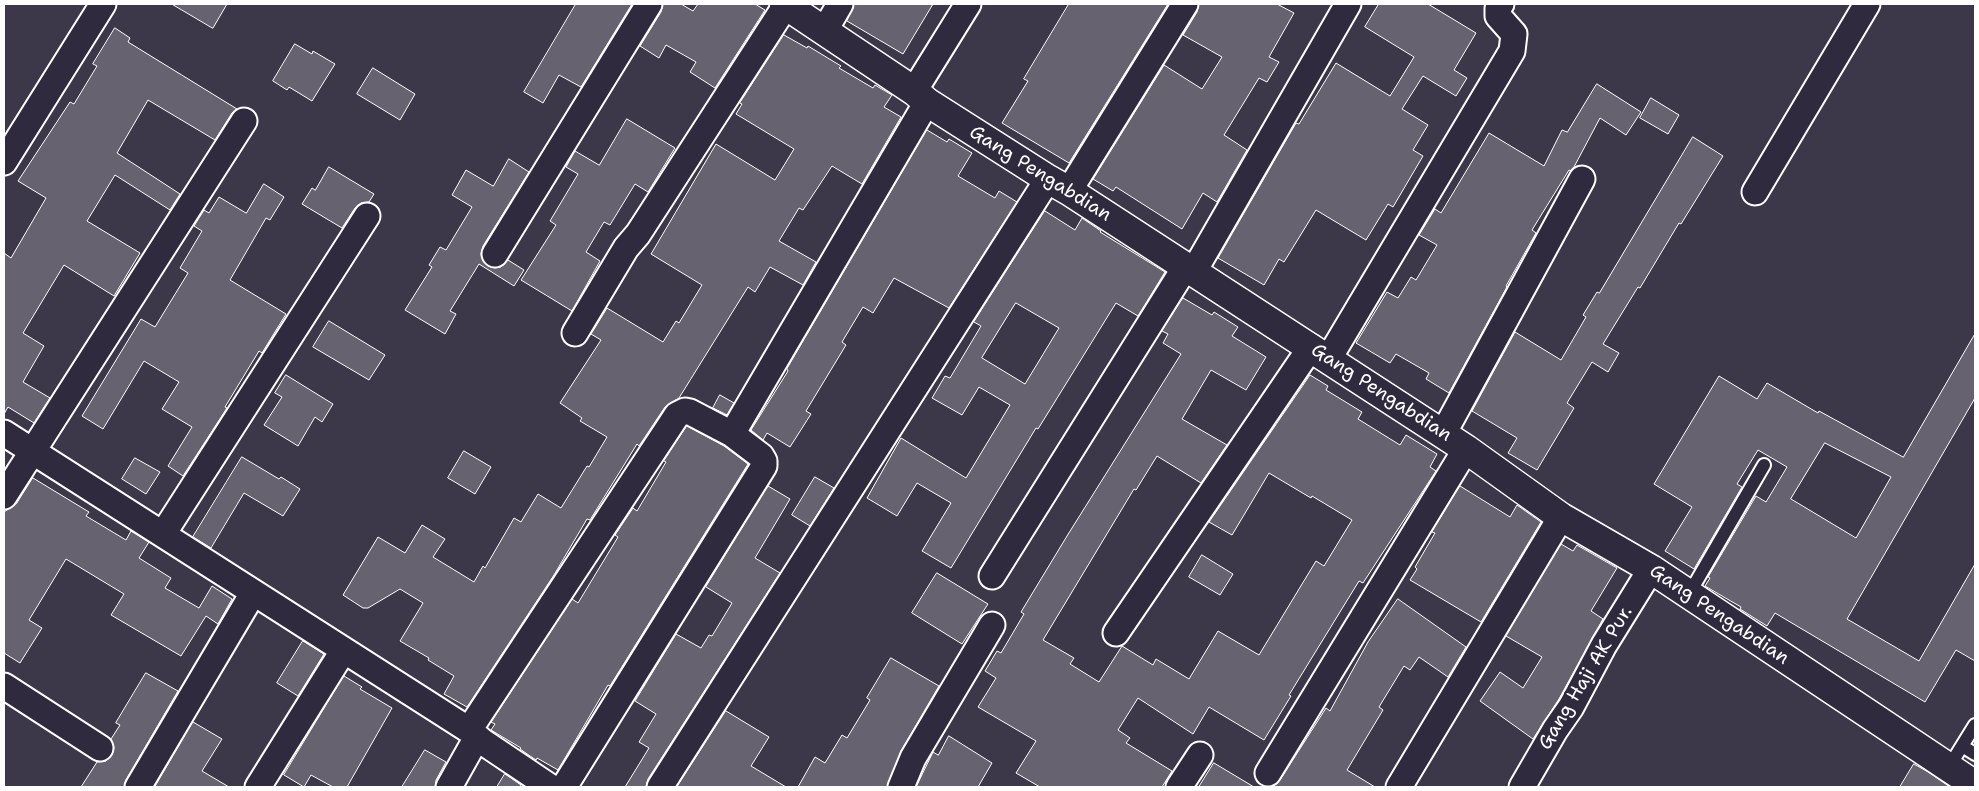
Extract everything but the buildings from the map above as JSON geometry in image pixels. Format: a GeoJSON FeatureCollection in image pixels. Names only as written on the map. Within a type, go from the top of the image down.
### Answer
{"type":"FeatureCollection","features":[{"type":"Feature","properties":{"kind":"street"},"geometry":{"type":"LineString","coordinates":[[4,162],[103,4]]}},
{"type":"Feature","properties":{"kind":"street"},"geometry":{"type":"LineString","coordinates":[[495,254],[649,4]]}},
{"type":"Feature","properties":{"kind":"street"},"geometry":{"type":"LineString","coordinates":[[575,333],[626,248],[638,234],[785,4]]}},
{"type":"Feature","properties":{"kind":"street","name":"Gang Pengabdian"},"geometry":{"type":"LineString","coordinates":[[785,4],[921,96],[1466,449],[1561,517],[1651,569],[1963,773]]}},
{"type":"Feature","properties":{"kind":"street"},"geometry":{"type":"LineString","coordinates":[[825,30],[840,4]]}},
{"type":"Feature","properties":{"kind":"street"},"geometry":{"type":"LineString","coordinates":[[732,434],[921,96],[968,4]]}},
{"type":"Feature","properties":{"kind":"street"},"geometry":{"type":"LineString","coordinates":[[660,787],[1059,185],[1185,4]]}},
{"type":"Feature","properties":{"kind":"street"},"geometry":{"type":"LineString","coordinates":[[992,576],[1190,269],[1348,4]]}},
{"type":"Feature","properties":{"kind":"street"},"geometry":{"type":"LineString","coordinates":[[1116,632],[1320,353],[1512,51],[1514,34],[1498,16],[1498,8],[1501,4]]}},
{"type":"Feature","properties":{"kind":"street"},"geometry":{"type":"LineString","coordinates":[[1755,192],[1867,4]]}},
{"type":"Feature","properties":{"kind":"street"},"geometry":{"type":"LineString","coordinates":[[4,496],[244,121]]}},
{"type":"Feature","properties":{"kind":"street"},"geometry":{"type":"LineString","coordinates":[[1443,434],[1582,179]]}},
{"type":"Feature","properties":{"kind":"street"},"geometry":{"type":"LineString","coordinates":[[163,534],[367,216]]}},
{"type":"Feature","properties":{"kind":"street"},"geometry":{"type":"LineString","coordinates":[[448,787],[473,734],[677,415],[685,411],[690,412],[732,434],[761,456],[764,466],[564,787]]}},
{"type":"Feature","properties":{"kind":"street"},"geometry":{"type":"LineString","coordinates":[[4,433],[473,734],[541,785]]}},
{"type":"Feature","properties":{"kind":"street"},"geometry":{"type":"LineString","coordinates":[[1268,773],[1466,449]]}},
{"type":"Feature","properties":{"kind":"street"},"geometry":{"type":"LineString","coordinates":[[1399,787],[1561,517]]}},
{"type":"Feature","properties":{"kind":"street","name":"Gang Haji AK Pur."},"geometry":{"type":"LineString","coordinates":[[1522,787],[1651,569]]}},
{"type":"Feature","properties":{"kind":"street"},"geometry":{"type":"LineString","coordinates":[[138,787],[254,593]]}},
{"type":"Feature","properties":{"kind":"street"},"geometry":{"type":"LineString","coordinates":[[901,787],[913,758],[992,625]]}},
{"type":"Feature","properties":{"kind":"street"},"geometry":{"type":"LineString","coordinates":[[258,787],[343,650]]}},
{"type":"Feature","properties":{"kind":"street"},"geometry":{"type":"LineString","coordinates":[[4,686],[100,748]]}},
{"type":"Feature","properties":{"kind":"street"},"geometry":{"type":"LineString","coordinates":[[1178,787],[1200,755]]}},
{"type":"Feature","properties":{"kind":"lane"},"geometry":{"type":"LineString","coordinates":[[1689,594],[1764,464]]}},
{"type":"Feature","properties":{"kind":"lane"},"geometry":{"type":"LineString","coordinates":[[1963,773],[1975,725]]}},
{"type":"Feature","properties":{"kind":"lane"},"geometry":{"type":"LineString","coordinates":[[1963,773],[1975,754]]}}]}
